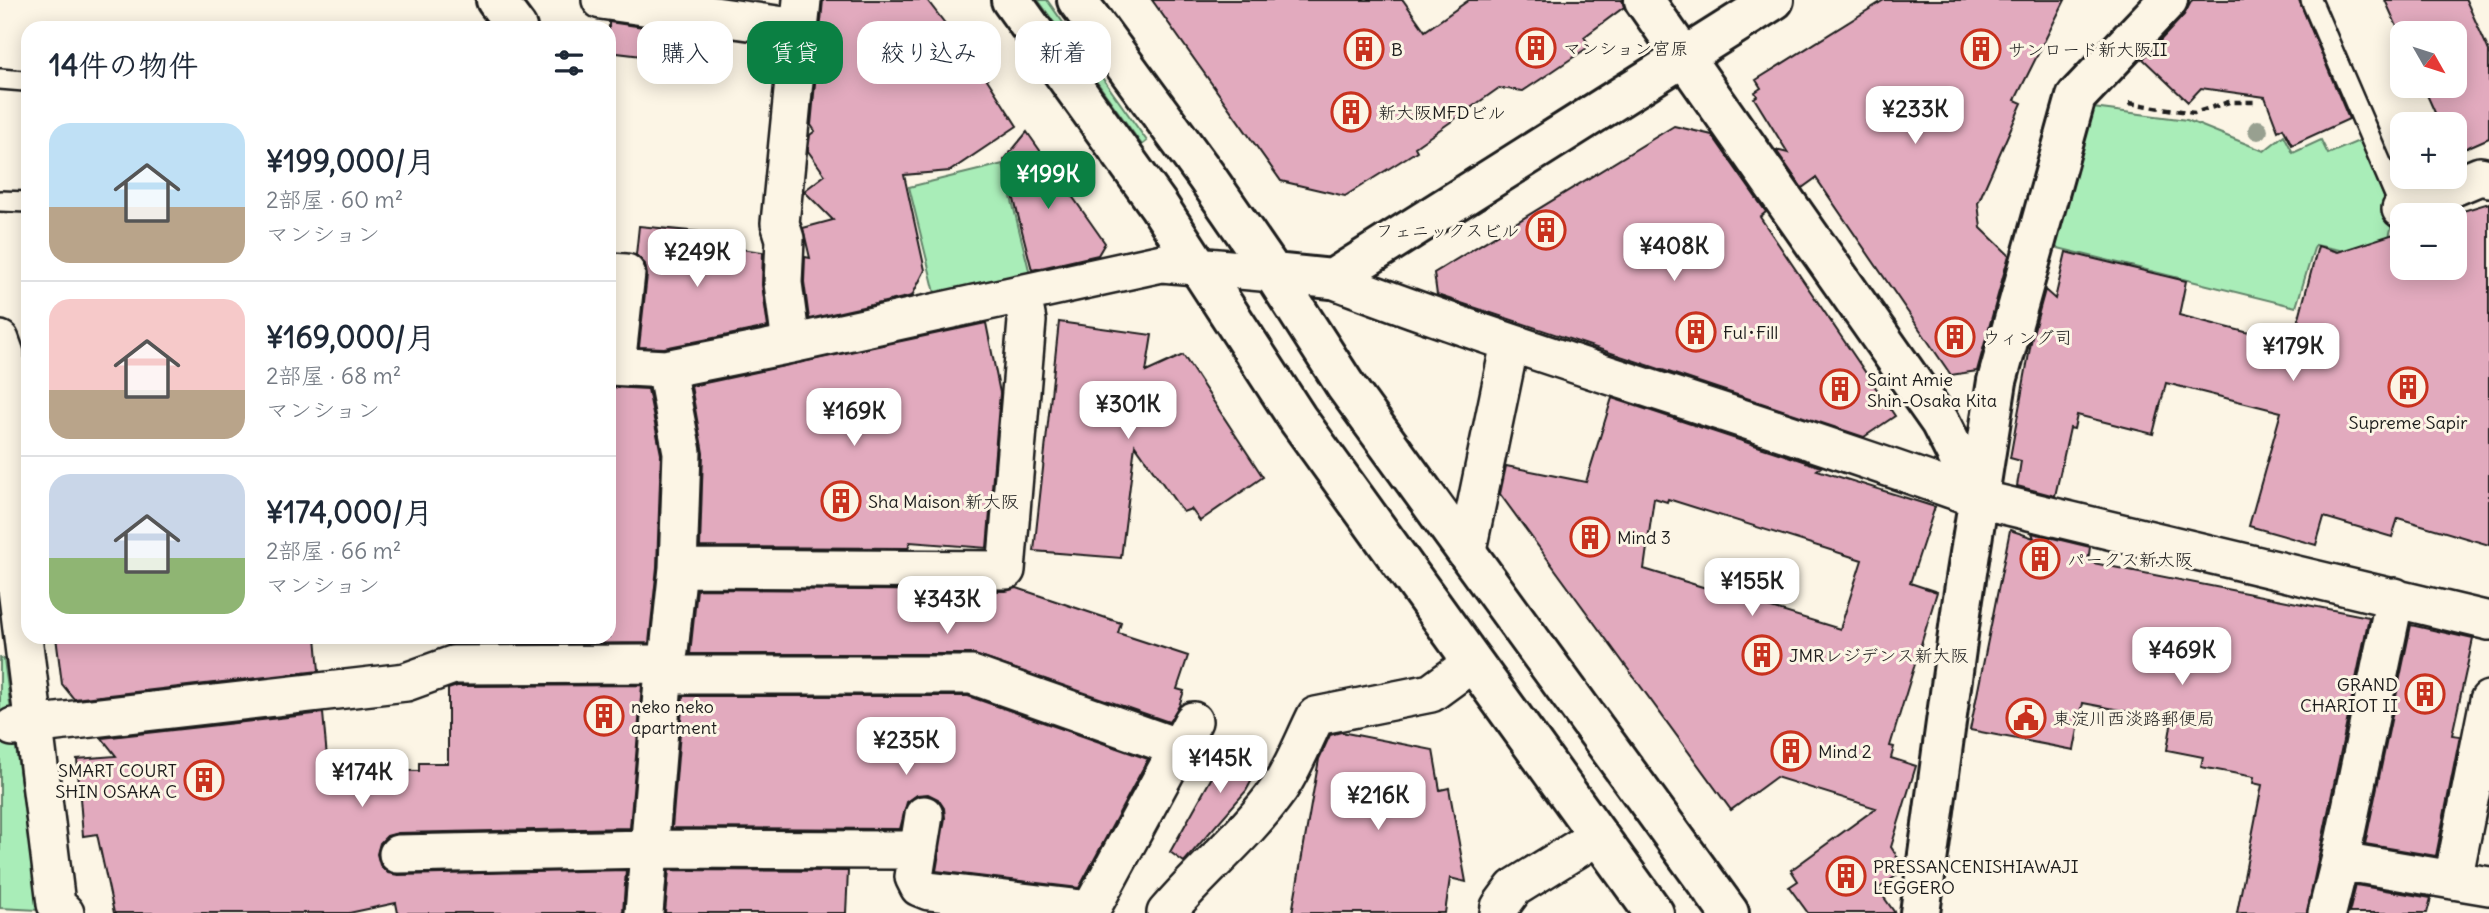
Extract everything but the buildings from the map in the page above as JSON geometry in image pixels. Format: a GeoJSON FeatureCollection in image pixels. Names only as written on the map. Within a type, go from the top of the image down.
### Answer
{"type":"FeatureCollection","features":[{"type":"Feature","properties":{"kind":"street"},"geometry":{"type":"LineString","coordinates":[[496,0],[511,21]]}},
{"type":"Feature","properties":{"kind":"street"},"geometry":{"type":"LineString","coordinates":[[601,0],[800,14],[780,223],[785,239],[783,283],[791,344]]}},
{"type":"Feature","properties":{"kind":"street"},"geometry":{"type":"LineString","coordinates":[[1011,0],[1159,206],[1297,418],[1654,913]]}},
{"type":"Feature","properties":{"kind":"street"},"geometry":{"type":"LineString","coordinates":[[1077,0],[1206,176],[1345,385],[1729,913]]}},
{"type":"Feature","properties":{"kind":"street"},"geometry":{"type":"LineString","coordinates":[[1644,0],[1940,422],[1979,499]]}},
{"type":"Feature","properties":{"kind":"street"},"geometry":{"type":"LineString","coordinates":[[1332,279],[1774,0]]}},
{"type":"Feature","properties":{"kind":"street"},"geometry":{"type":"LineString","coordinates":[[1920,913],[1997,381],[2076,97],[2168,0]]}},
{"type":"Feature","properties":{"kind":"street"},"geometry":{"type":"LineString","coordinates":[[2415,203],[2480,176],[2489,178]]}},
{"type":"Feature","properties":{"kind":"street"},"geometry":{"type":"LineString","coordinates":[[616,366],[666,369],[1162,263],[1332,279],[1510,343],[1910,473],[1979,499],[2489,621]]}},
{"type":"Feature","properties":{"kind":"street"},"geometry":{"type":"LineString","coordinates":[[616,272],[626,273],[616,345]]}},
{"type":"Feature","properties":{"kind":"street"},"geometry":{"type":"LineString","coordinates":[[678,568],[1006,570],[1027,321],[1022,294]]}},
{"type":"Feature","properties":{"kind":"street"},"geometry":{"type":"LineString","coordinates":[[1466,550],[1510,343]]}},
{"type":"Feature","properties":{"kind":"street"},"geometry":{"type":"LineString","coordinates":[[8,350],[9,523],[24,725],[56,904],[65,913]]}},
{"type":"Feature","properties":{"kind":"street"},"geometry":{"type":"LineString","coordinates":[[645,913],[664,669],[669,651],[678,568],[682,452],[666,369]]}},
{"type":"Feature","properties":{"kind":"street"},"geometry":{"type":"LineString","coordinates":[[2327,913],[2395,597]]}},
{"type":"Feature","properties":{"kind":"street"},"geometry":{"type":"LineString","coordinates":[[1166,913],[1237,839],[1280,787],[1316,716],[1431,693],[1472,663]]}},
{"type":"Feature","properties":{"kind":"street"},"geometry":{"type":"LineString","coordinates":[[24,725],[406,682],[453,665],[649,664],[674,675],[972,675],[1186,734],[1089,912],[929,891],[919,887],[914,877],[924,814]]}},
{"type":"Feature","properties":{"kind":"street"},"geometry":{"type":"LineString","coordinates":[[2453,880],[2489,700]]}},
{"type":"Feature","properties":{"kind":"street"},"geometry":{"type":"LineString","coordinates":[[1499,913],[1500,906],[1514,888],[1598,836]]}},
{"type":"Feature","properties":{"kind":"street"},"geometry":{"type":"LineString","coordinates":[[398,854],[651,849],[901,850],[909,853],[916,862]]}},
{"type":"Feature","properties":{"kind":"street"},"geometry":{"type":"LineString","coordinates":[[2340,861],[2489,886]]}},
{"type":"Feature","properties":{"kind":"lane"},"geometry":{"type":"LineString","coordinates":[[2311,0],[2397,203]]}},
{"type":"Feature","properties":{"kind":"lane"},"geometry":{"type":"LineString","coordinates":[[0,79],[21,82]]}},
{"type":"Feature","properties":{"kind":"lane"},"geometry":{"type":"LineString","coordinates":[[0,201],[21,202]]}},
{"type":"Feature","properties":{"kind":"path"},"geometry":{"type":"LineString","coordinates":[[2076,97],[2194,113],[2229,102],[2257,102]]}},
{"type":"Feature","properties":{"kind":"green space"},"geometry":{"type":"Polygon","coordinates":[[[1038,0],[1047,0],[1062,21],[1053,21],[1038,0]]]}},
{"type":"Feature","properties":{"kind":"green space"},"geometry":{"type":"Polygon","coordinates":[[[1098,84],[1107,84],[1147,141],[1142,145],[1098,84]]]}},
{"type":"Feature","properties":{"kind":"green space"},"geometry":{"type":"Polygon","coordinates":[[[2093,108],[2187,120],[2264,151],[2284,135],[2293,153],[2321,140],[2328,154],[2361,140],[2390,212],[2390,233],[2384,259],[2315,245],[2296,307],[2054,247],[2093,108]]]}},
{"type":"Feature","properties":{"kind":"green space"},"geometry":{"type":"Polygon","coordinates":[[[1003,164],[1030,274],[936,297],[909,187],[1003,164]]]}},
{"type":"Feature","properties":{"kind":"green space"},"geometry":{"type":"Polygon","coordinates":[[[0,658],[4,659],[38,910],[0,908],[0,658]]]}},
{"type":"Feature","properties":{"kind":"place","name":"マンション宮原"},"geometry":{"type":"Point","coordinates":[1536,48]}},
{"type":"Feature","properties":{"kind":"place","name":"B"},"geometry":{"type":"Point","coordinates":[1364,49]}},
{"type":"Feature","properties":{"kind":"place","name":"サンロード新大阪II"},"geometry":{"type":"Point","coordinates":[1981,49]}},
{"type":"Feature","properties":{"kind":"place","name":"新大阪MFDビル"},"geometry":{"type":"Point","coordinates":[1351,112]}},
{"type":"Feature","properties":{"kind":"place","name":"フェニックスビル"},"geometry":{"type":"Point","coordinates":[1546,230]}},
{"type":"Feature","properties":{"kind":"place","name":"Ful･Fill"},"geometry":{"type":"Point","coordinates":[1696,332]}},
{"type":"Feature","properties":{"kind":"place","name":"ウィング司"},"geometry":{"type":"Point","coordinates":[1955,337]}},
{"type":"Feature","properties":{"kind":"place","name":"Supreme Sapir"},"geometry":{"type":"Point","coordinates":[2408,387]}},
{"type":"Feature","properties":{"kind":"place","name":"Saint Amie Shin-Osaka Kita"},"geometry":{"type":"Point","coordinates":[1840,389]}},
{"type":"Feature","properties":{"kind":"place","name":"Sha Maison 新大阪"},"geometry":{"type":"Point","coordinates":[841,501]}},
{"type":"Feature","properties":{"kind":"place","name":"Mind 3"},"geometry":{"type":"Point","coordinates":[1590,537]}},
{"type":"Feature","properties":{"kind":"place","name":"パークス新大阪"},"geometry":{"type":"Point","coordinates":[2040,559]}},
{"type":"Feature","properties":{"kind":"place","name":"JMRレジデンス新大阪"},"geometry":{"type":"Point","coordinates":[1762,655]}},
{"type":"Feature","properties":{"kind":"place","name":"GRAND CHARIOT II"},"geometry":{"type":"Point","coordinates":[2425,694]}},
{"type":"Feature","properties":{"kind":"place","name":"neko neko apartment"},"geometry":{"type":"Point","coordinates":[604,716]}},
{"type":"Feature","properties":{"kind":"place","name":"東淀川西淡路郵便局"},"geometry":{"type":"Point","coordinates":[2026,718]}},
{"type":"Feature","properties":{"kind":"place","name":"Mind 2"},"geometry":{"type":"Point","coordinates":[1791,751]}},
{"type":"Feature","properties":{"kind":"place","name":"SMART COURT SHIN OSAKA C"},"geometry":{"type":"Point","coordinates":[204,780]}},
{"type":"Feature","properties":{"kind":"place","name":"PRESSANCENISHIAWAJI LEGGERO"},"geometry":{"type":"Point","coordinates":[1846,876]}}]}
